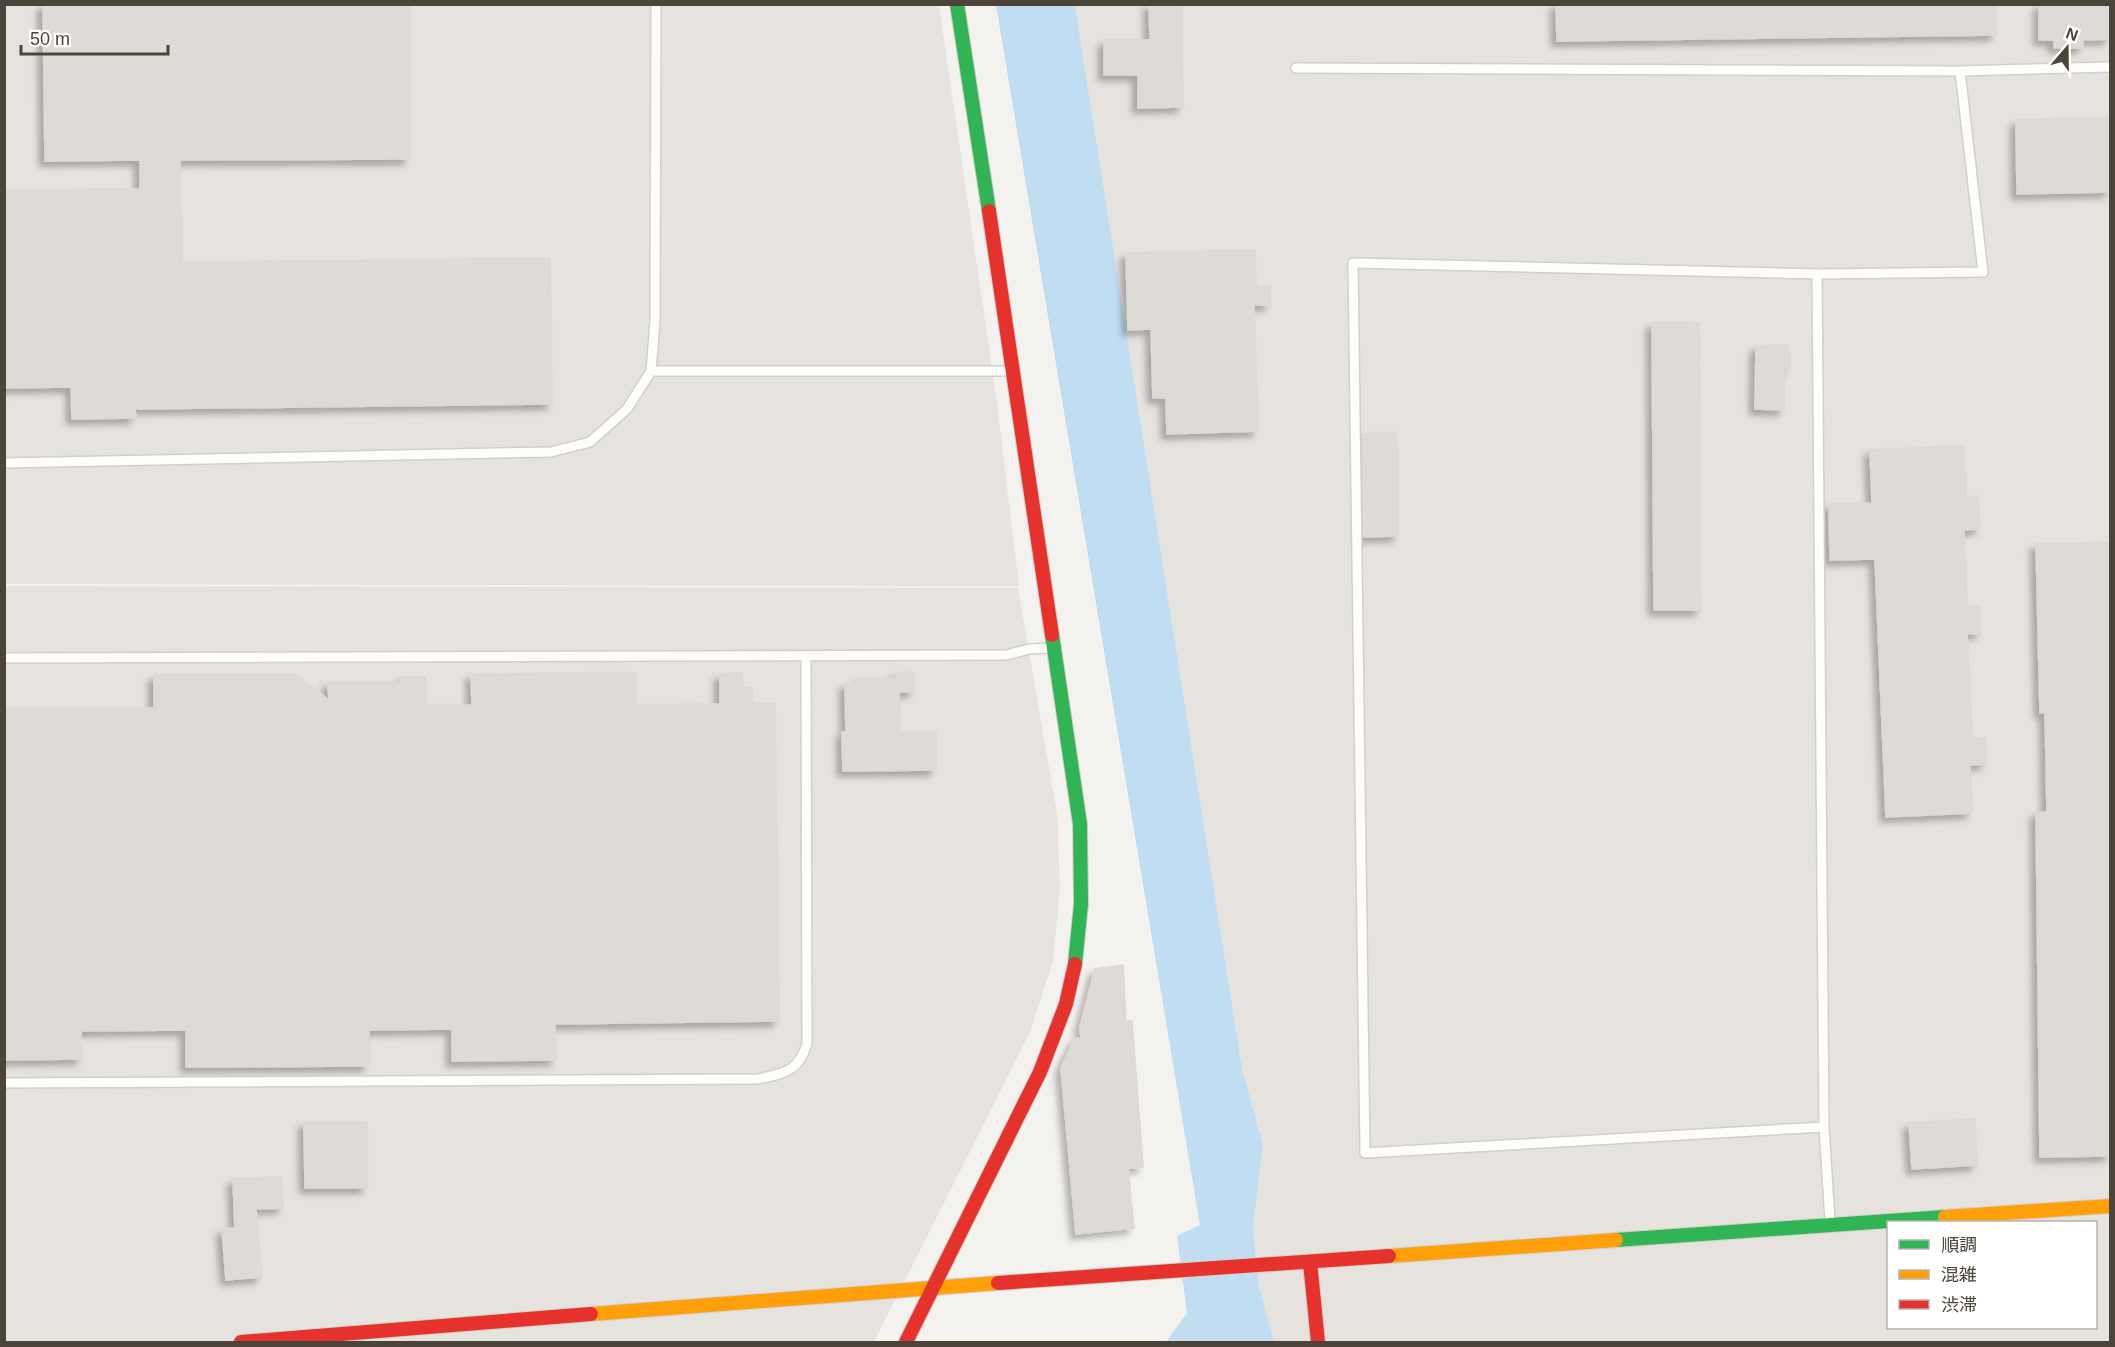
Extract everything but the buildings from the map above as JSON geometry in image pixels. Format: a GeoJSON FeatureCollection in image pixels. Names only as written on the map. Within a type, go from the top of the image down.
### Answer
{"type":"FeatureCollection","features":[{"type":"Feature","properties":{"kind":"street"},"geometry":{"type":"LineString","coordinates":[[906,1342],[1029,1094],[1056,1032],[1071,985],[1080,934],[1083,876],[1080,824],[1014,371],[957,4]]}},
{"type":"Feature","properties":{"kind":"street"},"geometry":{"type":"LineString","coordinates":[[1900,1221],[2110,1206]]}},
{"type":"Feature","properties":{"kind":"street"},"geometry":{"type":"LineString","coordinates":[[241,1342],[934,1287],[1887,1222]]}},
{"type":"Feature","properties":{"kind":"street"},"geometry":{"type":"LineString","coordinates":[[1310,1262],[1318,1342]]}},
{"type":"Feature","properties":{"kind":"lane"},"geometry":{"type":"LineString","coordinates":[[4,464],[551,452],[590,442],[627,410],[651,371],[655,321],[656,4]]}},
{"type":"Feature","properties":{"kind":"lane"},"geometry":{"type":"LineString","coordinates":[[1296,68],[1960,71],[2110,67]]}},
{"type":"Feature","properties":{"kind":"lane"},"geometry":{"type":"LineString","coordinates":[[1824,1127],[1365,1153],[1353,264],[1817,274],[1983,272],[1960,71]]}},
{"type":"Feature","properties":{"kind":"lane"},"geometry":{"type":"LineString","coordinates":[[1817,274],[1824,1127],[1830,1226]]}},
{"type":"Feature","properties":{"kind":"lane"},"geometry":{"type":"LineString","coordinates":[[651,371],[1014,371]]}},
{"type":"Feature","properties":{"kind":"lane"},"geometry":{"type":"LineString","coordinates":[[4,658],[1007,655],[1029,649],[1054,647]]}},
{"type":"Feature","properties":{"kind":"lane"},"geometry":{"type":"LineString","coordinates":[[4,1083],[758,1079],[778,1075],[796,1066],[807,1044],[806,656]]}},
{"type":"Feature","properties":{"kind":"shaded area"},"geometry":{"type":"Polygon","coordinates":[[[5,5],[939,5],[997,403],[1019,586],[5,584],[5,5]]]}},
{"type":"Feature","properties":{"kind":"shaded area"},"geometry":{"type":"Polygon","coordinates":[[[1075,5],[2110,5],[2110,1342],[1274,1342],[1259,1285],[1253,1228],[1263,1145],[1242,1068],[1075,5]]]}},
{"type":"Feature","properties":{"kind":"shaded area"},"geometry":{"type":"Polygon","coordinates":[[[5,586],[1018,588],[1057,814],[1060,889],[1053,961],[1030,1032],[874,1342],[5,1342],[5,586]]]}},
{"type":"Feature","properties":{"kind":"water"},"geometry":{"type":"Polygon","coordinates":[[[996,5],[1075,5],[1242,1068],[1263,1145],[1253,1228],[1259,1285],[1274,1342],[1166,1342],[1187,1313],[1177,1236],[1200,1225],[996,5]]]}},
{"type":"Feature","properties":{"kind":"traffic: fast"},"geometry":{"type":"LineString","coordinates":[[957,4],[989,211]]}},
{"type":"Feature","properties":{"kind":"traffic: fast"},"geometry":{"type":"LineString","coordinates":[[1052,635],[1080,824],[1081,904],[1075,964]]}},
{"type":"Feature","properties":{"kind":"traffic: fast"},"geometry":{"type":"LineString","coordinates":[[1888,1221],[1945,1217]]}},
{"type":"Feature","properties":{"kind":"traffic: fast"},"geometry":{"type":"LineString","coordinates":[[1616,1240],[1887,1221]]}},
{"type":"Feature","properties":{"kind":"traffic: slow"},"geometry":{"type":"LineString","coordinates":[[1945,1217],[2110,1206]]}},
{"type":"Feature","properties":{"kind":"traffic: slow"},"geometry":{"type":"LineString","coordinates":[[1389,1256],[1616,1240]]}},
{"type":"Feature","properties":{"kind":"traffic: slow"},"geometry":{"type":"LineString","coordinates":[[591,1314],[998,1283]]}},
{"type":"Feature","properties":{"kind":"traffic: jam"},"geometry":{"type":"LineString","coordinates":[[989,211],[1052,635]]}},
{"type":"Feature","properties":{"kind":"traffic: jam"},"geometry":{"type":"LineString","coordinates":[[906,1342],[1040,1072],[1066,1004],[1075,964]]}},
{"type":"Feature","properties":{"kind":"traffic: jam"},"geometry":{"type":"LineString","coordinates":[[998,1283],[1389,1256]]}},
{"type":"Feature","properties":{"kind":"traffic: jam"},"geometry":{"type":"LineString","coordinates":[[1310,1262],[1318,1342]]}},
{"type":"Feature","properties":{"kind":"traffic: jam"},"geometry":{"type":"LineString","coordinates":[[241,1342],[591,1314]]}}]}
